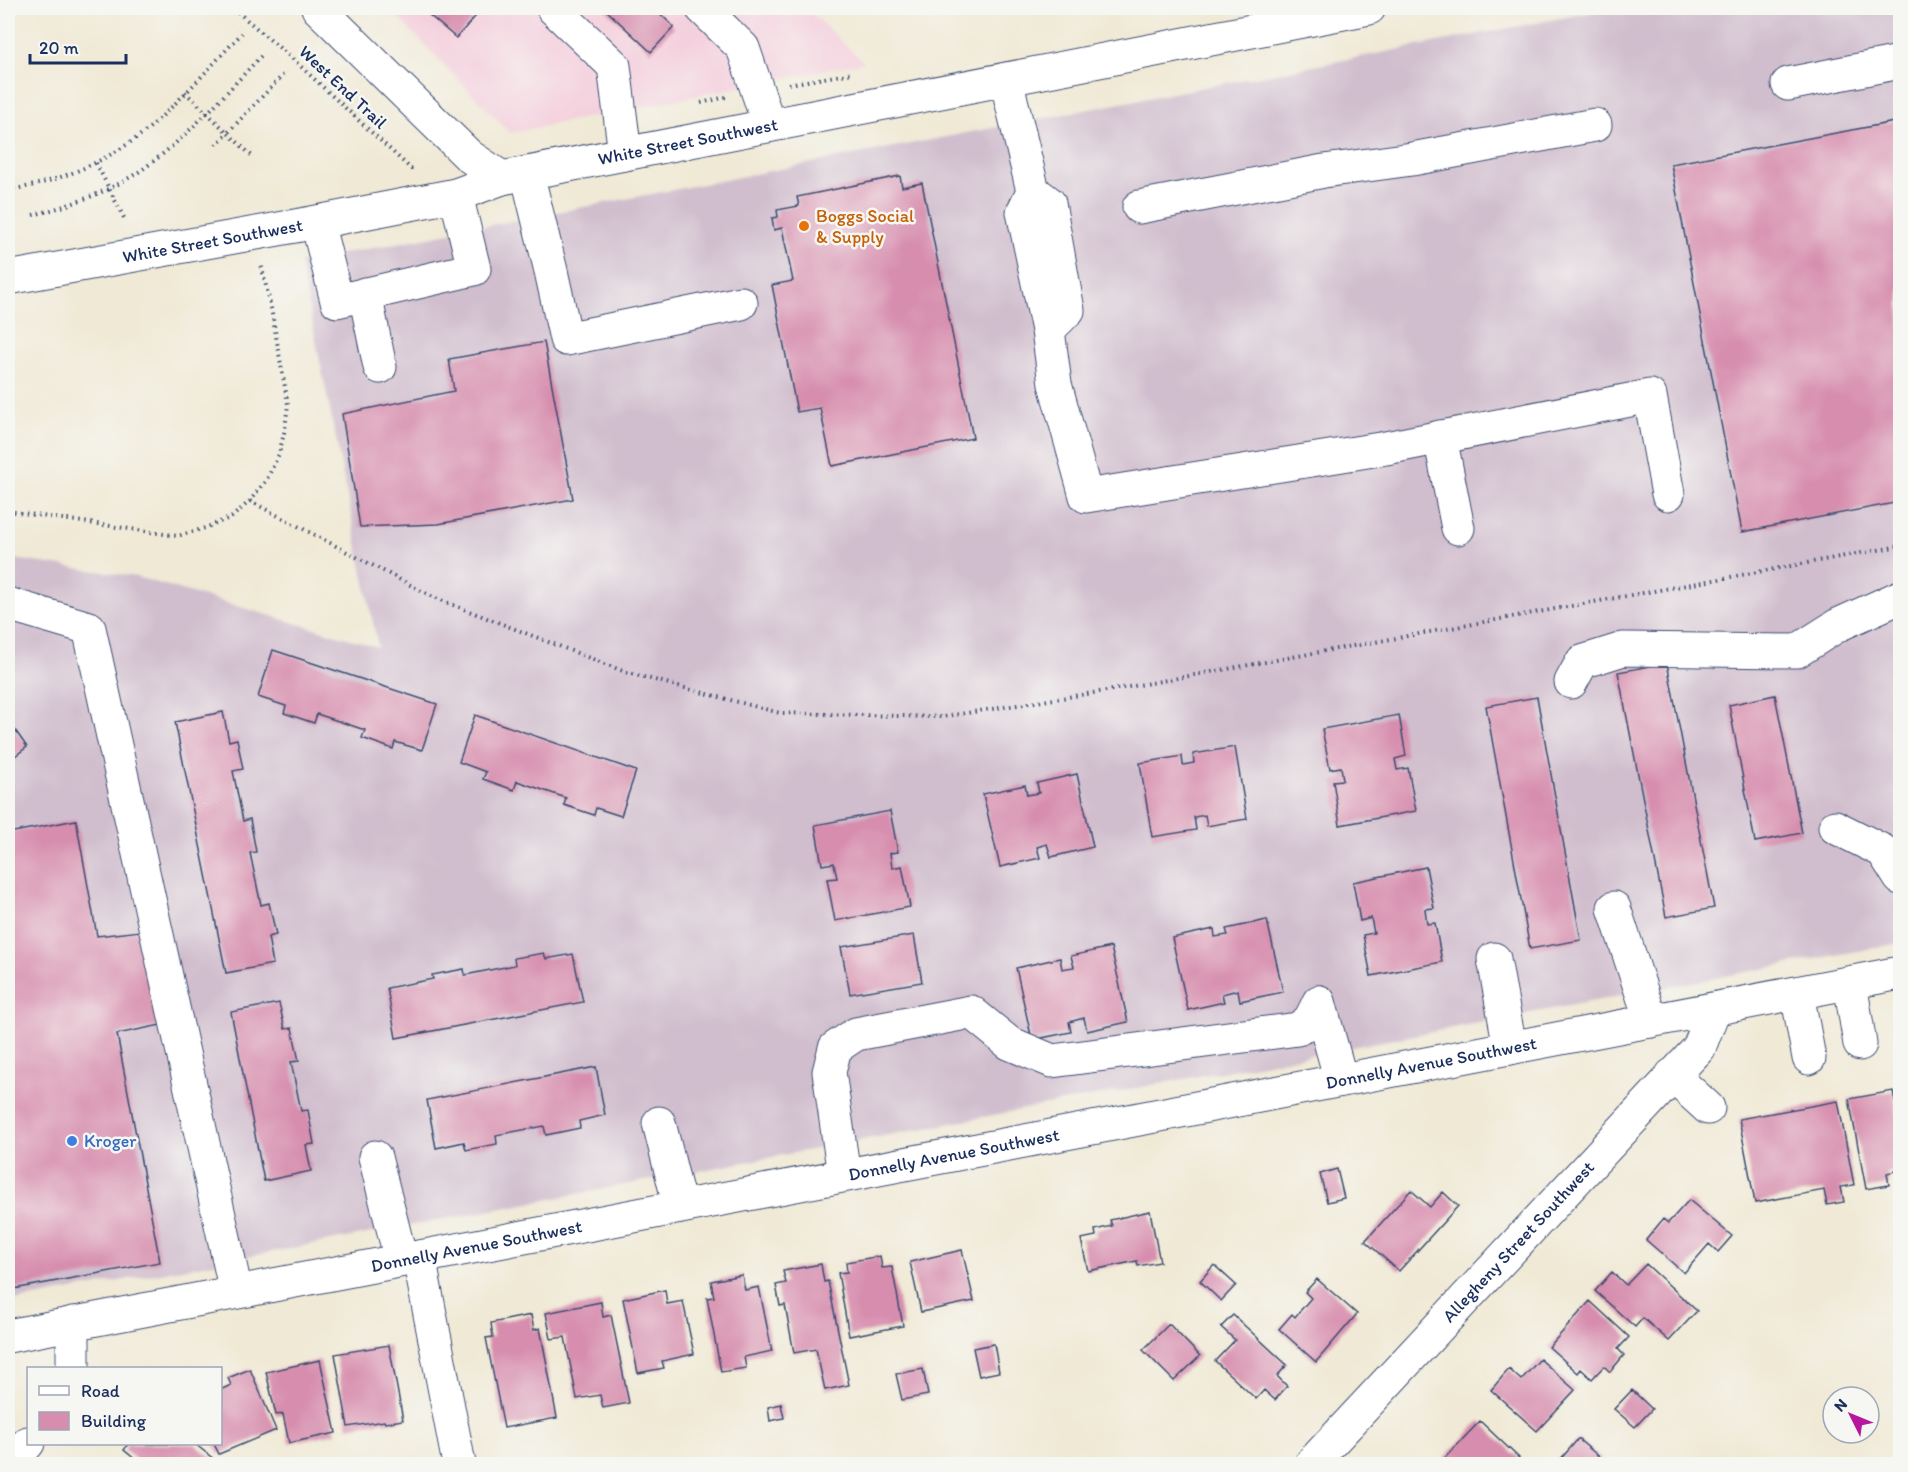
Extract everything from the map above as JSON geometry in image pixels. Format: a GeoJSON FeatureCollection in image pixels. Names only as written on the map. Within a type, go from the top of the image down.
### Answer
{"type":"FeatureCollection","features":[{"type":"Feature","properties":{"kind":"street"},"geometry":{"type":"LineString","coordinates":[[318,8],[469,156],[515,176],[551,271],[566,339],[741,303]]}},
{"type":"Feature","properties":{"kind":"street"},"geometry":{"type":"LineString","coordinates":[[553,8],[614,66],[625,154]]}},
{"type":"Feature","properties":{"kind":"street"},"geometry":{"type":"LineString","coordinates":[[702,8],[743,48],[768,125]]}},
{"type":"Feature","properties":{"kind":"street","name":"White Street Southwest"},"geometry":{"type":"LineString","coordinates":[[8,278],[456,195],[515,176],[1369,8]]}},
{"type":"Feature","properties":{"kind":"street"},"geometry":{"type":"LineString","coordinates":[[1788,84],[1900,62]]}},
{"type":"Feature","properties":{"kind":"street"},"geometry":{"type":"LineString","coordinates":[[1006,79],[1033,192],[1049,203],[1068,310],[1048,330],[1054,384],[1086,496],[1386,448],[1650,396],[1668,494]]}},
{"type":"Feature","properties":{"kind":"street"},"geometry":{"type":"LineString","coordinates":[[1139,207],[1324,171],[1412,159],[1595,125]]}},
{"type":"Feature","properties":{"kind":"street"},"geometry":{"type":"LineString","coordinates":[[317,222],[337,301],[474,269],[456,195]]}},
{"type":"Feature","properties":{"kind":"street"},"geometry":{"type":"LineString","coordinates":[[365,294],[380,367]]}},
{"type":"Feature","properties":{"kind":"street"},"geometry":{"type":"LineString","coordinates":[[1440,437],[1458,528]]}},
{"type":"Feature","properties":{"kind":"street"},"geometry":{"type":"LineString","coordinates":[[1571,682],[1582,662],[1623,650],[1797,651],[1838,625],[1900,597]]}},
{"type":"Feature","properties":{"kind":"street"},"geometry":{"type":"LineString","coordinates":[[8,604],[89,628],[236,1292]]}},
{"type":"Feature","properties":{"kind":"street"},"geometry":{"type":"LineString","coordinates":[[1834,827],[1883,851],[1900,878]]}},
{"type":"Feature","properties":{"kind":"street"},"geometry":{"type":"LineString","coordinates":[[1614,908],[1651,1021]]}},
{"type":"Feature","properties":{"kind":"street"},"geometry":{"type":"LineString","coordinates":[[1494,960],[1510,1048]]}},
{"type":"Feature","properties":{"kind":"street","name":"Donnelly Avenue Southwest"},"geometry":{"type":"LineString","coordinates":[[8,1336],[1900,973]]}},
{"type":"Feature","properties":{"kind":"street"},"geometry":{"type":"LineString","coordinates":[[1850,983],[1860,1044]]}},
{"type":"Feature","properties":{"kind":"street"},"geometry":{"type":"LineString","coordinates":[[1797,993],[1809,1058]]}},
{"type":"Feature","properties":{"kind":"street"},"geometry":{"type":"LineString","coordinates":[[844,1175],[829,1072],[835,1048],[856,1034],[971,1012],[1009,1043],[1052,1061],[1298,1029],[1310,1020],[1319,1002],[1341,1080]]}},
{"type":"Feature","properties":{"kind":"street","name":"Allegheny Street Southwest"},"geometry":{"type":"LineString","coordinates":[[1311,1464],[1699,1048],[1714,1009]]}},
{"type":"Feature","properties":{"kind":"street"},"geometry":{"type":"LineString","coordinates":[[1672,1075],[1708,1108]]}},
{"type":"Feature","properties":{"kind":"street"},"geometry":{"type":"LineString","coordinates":[[659,1123],[680,1207]]}},
{"type":"Feature","properties":{"kind":"street"},"geometry":{"type":"LineString","coordinates":[[375,1157],[410,1258],[459,1464]]}},
{"type":"Feature","properties":{"kind":"street"},"geometry":{"type":"LineString","coordinates":[[73,1323],[73,1367]]}},
{"type":"Feature","properties":{"kind":"street"},"geometry":{"type":"LineString","coordinates":[[9,1464],[27,1444]]}},
{"type":"Feature","properties":{"kind":"path","name":"West End Trail"},"geometry":{"type":"LineString","coordinates":[[233,8],[296,62],[411,170],[421,167]]}},
{"type":"Feature","properties":{"kind":"path"},"geometry":{"type":"LineString","coordinates":[[8,190],[56,178],[96,163],[158,121],[242,33]]}},
{"type":"Feature","properties":{"kind":"path"},"geometry":{"type":"LineString","coordinates":[[33,215],[60,208],[109,189],[150,164],[207,113],[262,55]]}},
{"type":"Feature","properties":{"kind":"path"},"geometry":{"type":"LineString","coordinates":[[216,145],[284,75]]}},
{"type":"Feature","properties":{"kind":"path"},"geometry":{"type":"LineString","coordinates":[[185,92],[252,156]]}},
{"type":"Feature","properties":{"kind":"path"},"geometry":{"type":"LineString","coordinates":[[96,163],[124,218]]}},
{"type":"Feature","properties":{"kind":"path"},"geometry":{"type":"LineString","coordinates":[[8,511],[178,536],[232,517],[249,501],[267,479],[279,454],[288,404],[271,308],[260,262]]}},
{"type":"Feature","properties":{"kind":"path"},"geometry":{"type":"LineString","coordinates":[[249,501],[433,597],[628,673],[780,713],[941,717],[1112,690],[1900,546]]}},
{"type":"Feature","properties":{"kind":"shaded area"},"geometry":{"type":"Polygon","coordinates":[[[389,8],[806,8],[864,62],[510,133],[389,8]]]}},
{"type":"Feature","properties":{"kind":"shaded area"},"geometry":{"type":"Polygon","coordinates":[[[1613,8],[1900,8],[1900,943],[8,1302],[8,558],[137,577],[378,647],[300,262],[1613,8]]]}},
{"type":"Feature","properties":{"kind":"building"},"geometry":{"type":"Polygon","coordinates":[[[421,8],[483,8],[456,38],[421,8]]]}},
{"type":"Feature","properties":{"kind":"building"},"geometry":{"type":"Polygon","coordinates":[[[604,8],[654,8],[674,27],[651,52],[604,8]]]}},
{"type":"Feature","properties":{"kind":"building"},"geometry":{"type":"Polygon","coordinates":[[[1900,121],[1900,502],[1742,532],[1671,164],[1900,121]]]}},
{"type":"Feature","properties":{"kind":"building"},"geometry":{"type":"Polygon","coordinates":[[[900,176],[902,187],[922,183],[973,438],[832,466],[820,408],[797,412],[772,285],[793,281],[782,228],[774,230],[772,218],[778,217],[777,210],[799,206],[797,197],[900,176]]]}},
{"type":"Feature","properties":{"kind":"building"},"geometry":{"type":"Polygon","coordinates":[[[544,342],[573,499],[438,524],[360,527],[342,414],[454,391],[449,359],[544,342]]]}},
{"type":"Feature","properties":{"kind":"building"},"geometry":{"type":"Polygon","coordinates":[[[273,650],[437,704],[422,750],[395,742],[393,749],[362,738],[365,730],[317,714],[314,723],[284,713],[286,706],[258,697],[273,650]]]}},
{"type":"Feature","properties":{"kind":"building"},"geometry":{"type":"Polygon","coordinates":[[[1667,663],[1714,908],[1666,917],[1618,672],[1667,663]]]}},
{"type":"Feature","properties":{"kind":"building"},"geometry":{"type":"Polygon","coordinates":[[[1775,695],[1802,833],[1755,842],[1729,705],[1775,695]]]}},
{"type":"Feature","properties":{"kind":"building"},"geometry":{"type":"Polygon","coordinates":[[[1537,697],[1581,940],[1530,949],[1486,706],[1537,697]]]}},
{"type":"Feature","properties":{"kind":"building"},"geometry":{"type":"Polygon","coordinates":[[[223,712],[229,741],[237,739],[243,769],[233,771],[243,821],[250,819],[256,852],[250,853],[261,905],[269,903],[276,935],[268,937],[273,964],[226,973],[175,722],[223,712]]]}},
{"type":"Feature","properties":{"kind":"building"},"geometry":{"type":"Polygon","coordinates":[[[475,715],[636,771],[621,816],[596,808],[594,815],[564,805],[566,798],[517,781],[514,790],[483,779],[486,772],[459,762],[475,715]]]}},
{"type":"Feature","properties":{"kind":"building"},"geometry":{"type":"Polygon","coordinates":[[[1399,715],[1406,756],[1395,759],[1397,770],[1408,768],[1416,811],[1340,825],[1333,781],[1343,780],[1341,767],[1330,769],[1322,729],[1399,715]]]}},
{"type":"Feature","properties":{"kind":"building"},"geometry":{"type":"Polygon","coordinates":[[[8,720],[27,747],[8,761],[8,720]]]}},
{"type":"Feature","properties":{"kind":"building"},"geometry":{"type":"Polygon","coordinates":[[[1235,747],[1247,819],[1207,826],[1205,815],[1194,817],[1196,830],[1152,837],[1140,763],[1182,756],[1183,765],[1194,763],[1193,754],[1235,747]]]}},
{"type":"Feature","properties":{"kind":"building"},"geometry":{"type":"Polygon","coordinates":[[[1077,774],[1093,847],[1051,857],[1047,844],[1037,847],[1040,858],[1000,867],[983,794],[1025,785],[1027,795],[1039,793],[1037,783],[1077,774]]]}},
{"type":"Feature","properties":{"kind":"building"},"geometry":{"type":"Polygon","coordinates":[[[890,811],[898,852],[890,853],[892,868],[902,866],[910,907],[835,921],[827,879],[837,878],[834,863],[822,865],[815,825],[890,811]]]}},
{"type":"Feature","properties":{"kind":"building","name":"Kroger"},"geometry":{"type":"Polygon","coordinates":[[[76,820],[97,936],[149,930],[166,1024],[117,1034],[160,1262],[8,1290],[8,833],[76,820]]]}},
{"type":"Feature","properties":{"kind":"building"},"geometry":{"type":"Polygon","coordinates":[[[1426,867],[1434,908],[1425,909],[1427,924],[1435,923],[1442,962],[1371,976],[1363,935],[1374,933],[1371,918],[1360,921],[1353,882],[1426,867]]]}},
{"type":"Feature","properties":{"kind":"building"},"geometry":{"type":"Polygon","coordinates":[[[1267,920],[1283,992],[1240,1001],[1238,990],[1222,994],[1224,1002],[1188,1010],[1172,938],[1214,929],[1215,937],[1228,935],[1226,929],[1267,920]]]}},
{"type":"Feature","properties":{"kind":"building"},"geometry":{"type":"Polygon","coordinates":[[[914,935],[922,982],[850,994],[841,947],[914,935]]]}},
{"type":"Feature","properties":{"kind":"building"},"geometry":{"type":"Polygon","coordinates":[[[1111,947],[1128,1022],[1087,1031],[1084,1018],[1069,1022],[1071,1032],[1032,1040],[1016,968],[1060,958],[1062,969],[1074,967],[1071,956],[1111,947]]]}},
{"type":"Feature","properties":{"kind":"building"},"geometry":{"type":"Polygon","coordinates":[[[544,953],[546,959],[573,954],[583,1002],[396,1038],[387,988],[433,979],[432,975],[464,969],[465,975],[515,965],[514,958],[544,953]]]}},
{"type":"Feature","properties":{"kind":"building"},"geometry":{"type":"Polygon","coordinates":[[[279,1003],[285,1029],[292,1028],[299,1061],[291,1062],[301,1111],[308,1110],[314,1144],[306,1145],[311,1171],[264,1181],[231,1012],[279,1003]]]}},
{"type":"Feature","properties":{"kind":"building"},"geometry":{"type":"Polygon","coordinates":[[[596,1067],[605,1115],[579,1121],[580,1128],[546,1135],[544,1126],[496,1135],[497,1144],[466,1150],[464,1142],[436,1148],[427,1100],[596,1067]]]}},
{"type":"Feature","properties":{"kind":"building"},"geometry":{"type":"Polygon","coordinates":[[[1893,1091],[1900,1128],[1900,1170],[1887,1173],[1889,1185],[1866,1189],[1849,1099],[1893,1091]]]}},
{"type":"Feature","properties":{"kind":"building"},"geometry":{"type":"Polygon","coordinates":[[[1838,1101],[1854,1185],[1841,1187],[1844,1202],[1827,1205],[1824,1190],[1755,1203],[1739,1119],[1838,1101]]]}},
{"type":"Feature","properties":{"kind":"building"},"geometry":{"type":"Polygon","coordinates":[[[1337,1169],[1344,1198],[1327,1202],[1320,1174],[1337,1169]]]}},
{"type":"Feature","properties":{"kind":"building"},"geometry":{"type":"Polygon","coordinates":[[[1411,1190],[1430,1207],[1443,1192],[1458,1206],[1399,1271],[1365,1241],[1411,1190]]]}},
{"type":"Feature","properties":{"kind":"building"},"geometry":{"type":"Polygon","coordinates":[[[1689,1200],[1732,1236],[1718,1252],[1709,1244],[1684,1273],[1646,1240],[1663,1219],[1668,1223],[1689,1200]]]}},
{"type":"Feature","properties":{"kind":"building"},"geometry":{"type":"Polygon","coordinates":[[[1150,1211],[1160,1262],[1138,1266],[1137,1261],[1088,1271],[1081,1239],[1096,1236],[1095,1230],[1112,1226],[1110,1220],[1150,1211]]]}},
{"type":"Feature","properties":{"kind":"building"},"geometry":{"type":"Polygon","coordinates":[[[962,1250],[974,1301],[921,1312],[910,1262],[962,1250]]]}},
{"type":"Feature","properties":{"kind":"building"},"geometry":{"type":"Polygon","coordinates":[[[880,1256],[882,1268],[892,1267],[903,1326],[849,1336],[838,1273],[847,1272],[846,1262],[880,1256]]]}},
{"type":"Feature","properties":{"kind":"building"},"geometry":{"type":"Polygon","coordinates":[[[821,1264],[824,1282],[828,1281],[849,1385],[825,1390],[816,1349],[794,1353],[785,1305],[780,1306],[776,1285],[786,1283],[783,1271],[821,1264]]]}},
{"type":"Feature","properties":{"kind":"building"},"geometry":{"type":"Polygon","coordinates":[[[1646,1264],[1697,1311],[1669,1341],[1643,1318],[1635,1327],[1595,1291],[1612,1272],[1626,1285],[1646,1264]]]}},
{"type":"Feature","properties":{"kind":"building"},"geometry":{"type":"Polygon","coordinates":[[[1214,1265],[1236,1285],[1221,1301],[1200,1281],[1214,1265]]]}},
{"type":"Feature","properties":{"kind":"building"},"geometry":{"type":"Polygon","coordinates":[[[742,1275],[745,1290],[759,1287],[772,1351],[744,1357],[746,1368],[721,1372],[707,1298],[714,1297],[711,1281],[742,1275]]]}},
{"type":"Feature","properties":{"kind":"building"},"geometry":{"type":"Polygon","coordinates":[[[1317,1279],[1357,1314],[1316,1362],[1279,1329],[1292,1314],[1295,1317],[1311,1298],[1305,1292],[1317,1279]]]}},
{"type":"Feature","properties":{"kind":"building"},"geometry":{"type":"Polygon","coordinates":[[[665,1290],[667,1304],[683,1301],[694,1354],[662,1361],[664,1368],[638,1373],[623,1299],[665,1290]]]}},
{"type":"Feature","properties":{"kind":"building"},"geometry":{"type":"Polygon","coordinates":[[[1590,1301],[1629,1337],[1618,1349],[1624,1355],[1610,1372],[1604,1366],[1592,1379],[1581,1369],[1578,1373],[1549,1347],[1590,1301]]]}},
{"type":"Feature","properties":{"kind":"building"},"geometry":{"type":"Polygon","coordinates":[[[601,1302],[603,1317],[611,1315],[629,1403],[603,1408],[600,1395],[577,1399],[565,1337],[551,1339],[546,1313],[601,1302]]]}},
{"type":"Feature","properties":{"kind":"building"},"geometry":{"type":"Polygon","coordinates":[[[531,1315],[534,1330],[540,1328],[557,1418],[504,1428],[486,1338],[493,1337],[491,1323],[531,1315]]]}},
{"type":"Feature","properties":{"kind":"building"},"geometry":{"type":"Polygon","coordinates":[[[1233,1315],[1287,1365],[1277,1376],[1287,1386],[1275,1400],[1264,1390],[1256,1399],[1215,1361],[1235,1340],[1221,1327],[1233,1315]]]}},
{"type":"Feature","properties":{"kind":"building"},"geometry":{"type":"Polygon","coordinates":[[[1169,1324],[1200,1356],[1174,1381],[1143,1350],[1169,1324]]]}},
{"type":"Feature","properties":{"kind":"building"},"geometry":{"type":"Polygon","coordinates":[[[994,1344],[999,1372],[979,1376],[973,1348],[994,1344]]]}},
{"type":"Feature","properties":{"kind":"building"},"geometry":{"type":"Polygon","coordinates":[[[389,1345],[403,1420],[348,1427],[335,1354],[389,1345]]]}},
{"type":"Feature","properties":{"kind":"building"},"geometry":{"type":"Polygon","coordinates":[[[1540,1359],[1575,1390],[1537,1431],[1491,1390],[1509,1369],[1521,1380],[1540,1359]]]}},
{"type":"Feature","properties":{"kind":"building"},"geometry":{"type":"Polygon","coordinates":[[[320,1360],[336,1433],[289,1443],[283,1414],[276,1415],[266,1372],[320,1360]]]}},
{"type":"Feature","properties":{"kind":"building"},"geometry":{"type":"Polygon","coordinates":[[[250,1369],[276,1430],[219,1454],[214,1445],[222,1445],[222,1389],[231,1385],[228,1378],[250,1369]]]}},
{"type":"Feature","properties":{"kind":"building"},"geometry":{"type":"Polygon","coordinates":[[[923,1369],[928,1395],[902,1400],[896,1374],[923,1369]]]}},
{"type":"Feature","properties":{"kind":"building"},"geometry":{"type":"Polygon","coordinates":[[[1632,1390],[1652,1409],[1635,1427],[1614,1409],[1632,1390]]]}},
{"type":"Feature","properties":{"kind":"building"},"geometry":{"type":"Polygon","coordinates":[[[781,1404],[784,1418],[770,1421],[768,1407],[781,1404]]]}},
{"type":"Feature","properties":{"kind":"building"},"geometry":{"type":"Polygon","coordinates":[[[1480,1421],[1519,1458],[1513,1464],[1439,1464],[1480,1421]]]}},
{"type":"Feature","properties":{"kind":"building"},"geometry":{"type":"Polygon","coordinates":[[[1578,1439],[1602,1459],[1597,1464],[1563,1464],[1559,1461],[1578,1439]]]}},
{"type":"Feature","properties":{"kind":"building"},"geometry":{"type":"Polygon","coordinates":[[[127,1445],[196,1445],[220,1464],[141,1464],[124,1450],[127,1445]]]}},
{"type":"Feature","properties":{"kind":"place","name":"Boggs Social & Supply"},"geometry":{"type":"Point","coordinates":[804,226]}},
{"type":"Feature","properties":{"kind":"place","name":"Kroger"},"geometry":{"type":"Point","coordinates":[72,1141]}}]}
